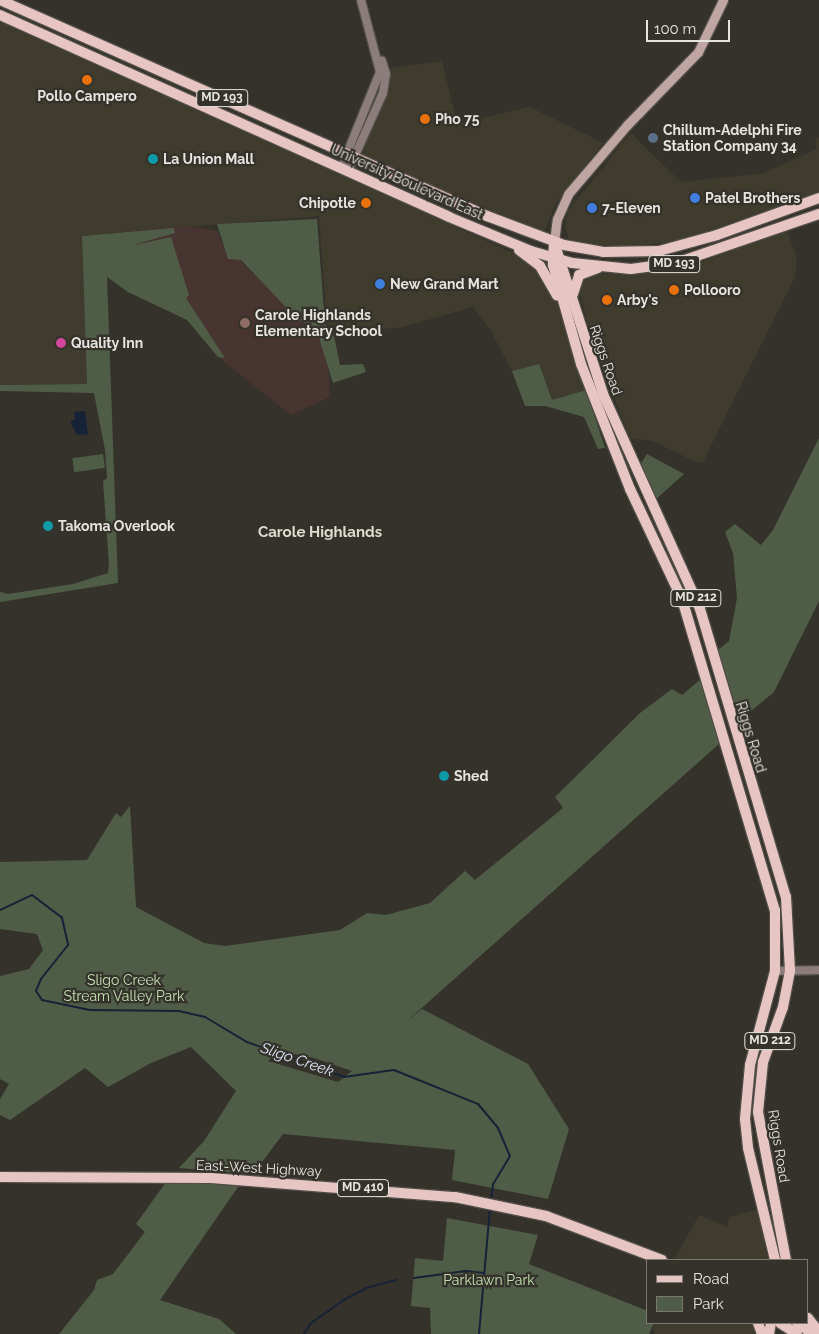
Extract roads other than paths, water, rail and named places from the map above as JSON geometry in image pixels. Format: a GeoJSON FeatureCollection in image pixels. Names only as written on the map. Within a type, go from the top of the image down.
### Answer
{"type":"FeatureCollection","features":[{"type":"Feature","properties":{"kind":"main road","name":"University Boulevard East"},"geometry":{"type":"LineString","coordinates":[[0,0],[350,155],[554,242],[603,252],[659,251],[717,235],[819,198]]}},
{"type":"Feature","properties":{"kind":"main road","name":"Riggs Road"},"geometry":{"type":"LineString","coordinates":[[723,0],[698,52],[621,132],[568,194],[557,219],[554,242],[566,311],[603,427],[682,596],[773,901],[778,947],[775,971],[750,1064],[745,1112],[750,1155],[775,1259]]}},
{"type":"Feature","properties":{"kind":"main road","name":"University Boulevard East"},"geometry":{"type":"LineString","coordinates":[[0,15],[501,239],[556,258],[607,268],[676,263],[819,214]]}},
{"type":"Feature","properties":{"kind":"main road"},"geometry":{"type":"LineString","coordinates":[[501,239],[540,266],[566,311]]}},
{"type":"Feature","properties":{"kind":"main road","name":"Riggs Road"},"geometry":{"type":"LineString","coordinates":[[556,258],[573,300],[616,426],[689,581],[705,626],[786,896],[790,971],[783,1006],[763,1062],[758,1112],[786,1259]]}},
{"type":"Feature","properties":{"kind":"main road"},"geometry":{"type":"LineString","coordinates":[[573,300],[579,275],[607,268]]}},
{"type":"Feature","properties":{"kind":"main road","name":"East-West Highway"},"geometry":{"type":"LineString","coordinates":[[0,1177],[210,1178],[343,1186],[484,1201],[573,1226],[628,1249],[659,1259]]}},
{"type":"Feature","properties":{"kind":"main road","name":"East-West Highway"},"geometry":{"type":"LineString","coordinates":[[628,1249],[646,1260]]}},
{"type":"Feature","properties":{"kind":"main road"},"geometry":{"type":"LineString","coordinates":[[809,1319],[819,1332]]}},
{"type":"Feature","properties":{"kind":"main road"},"geometry":{"type":"LineString","coordinates":[[798,1324],[813,1334]]}},
{"type":"Feature","properties":{"kind":"main road"},"geometry":{"type":"LineString","coordinates":[[782,1326],[797,1334]]}},
{"type":"Feature","properties":{"kind":"street"},"geometry":{"type":"LineString","coordinates":[[345,170],[350,155],[385,85],[386,74],[361,0]]}},
{"type":"Feature","properties":{"kind":"street"},"geometry":{"type":"LineString","coordinates":[[775,971],[819,970]]}},
{"type":"Feature","properties":{"kind":"water"},"geometry":{"type":"Polygon","coordinates":[[[85,411],[88,434],[77,435],[70,421],[75,420],[74,412],[85,411]]]}},
{"type":"Feature","properties":{"kind":"waterway","name":"Sligo Creek"},"geometry":{"type":"LineString","coordinates":[[0,910],[32,895],[62,918],[68,945],[41,979],[36,991],[42,1000],[90,1010],[179,1011],[205,1017],[247,1042],[344,1077],[394,1070],[478,1104],[498,1128],[510,1156],[493,1184],[491,1200]]}},
{"type":"Feature","properties":{"kind":"waterway","name":"Sligo Creek"},"geometry":{"type":"LineString","coordinates":[[479,1334],[490,1208]]}},
{"type":"Feature","properties":{"kind":"waterway"},"geometry":{"type":"LineString","coordinates":[[414,1278],[466,1271],[484,1273]]}},
{"type":"Feature","properties":{"kind":"waterway"},"geometry":{"type":"LineString","coordinates":[[304,1334],[311,1323],[342,1301],[366,1288],[396,1280]]}},
{"type":"Feature","properties":{"kind":"place","name":"Pollo Campero"},"geometry":{"type":"Point","coordinates":[87,80]}},
{"type":"Feature","properties":{"kind":"place","name":"Pho 75"},"geometry":{"type":"Point","coordinates":[425,119]}},
{"type":"Feature","properties":{"kind":"place","name":"Chillum-Adelphi Fire Station Company 34"},"geometry":{"type":"Point","coordinates":[653,138]}},
{"type":"Feature","properties":{"kind":"place","name":"La Union Mall"},"geometry":{"type":"Point","coordinates":[153,159]}},
{"type":"Feature","properties":{"kind":"place","name":"Patel Brothers"},"geometry":{"type":"Point","coordinates":[695,198]}},
{"type":"Feature","properties":{"kind":"place","name":"Chipotle"},"geometry":{"type":"Point","coordinates":[366,203]}},
{"type":"Feature","properties":{"kind":"place","name":"7-Eleven"},"geometry":{"type":"Point","coordinates":[592,208]}},
{"type":"Feature","properties":{"kind":"place","name":"New Grand Mart"},"geometry":{"type":"Point","coordinates":[380,284]}},
{"type":"Feature","properties":{"kind":"place","name":"Pollooro"},"geometry":{"type":"Point","coordinates":[674,290]}},
{"type":"Feature","properties":{"kind":"place","name":"Arby's"},"geometry":{"type":"Point","coordinates":[607,300]}},
{"type":"Feature","properties":{"kind":"place","name":"Carole Highlands Elementary School"},"geometry":{"type":"Point","coordinates":[245,323]}},
{"type":"Feature","properties":{"kind":"place","name":"Quality Inn"},"geometry":{"type":"Point","coordinates":[61,343]}},
{"type":"Feature","properties":{"kind":"place","name":"Takoma Overlook"},"geometry":{"type":"Point","coordinates":[48,526]}},
{"type":"Feature","properties":{"kind":"place","name":"Shed"},"geometry":{"type":"Point","coordinates":[444,776]}},
{"type":"Feature","properties":{"kind":"district","name":"Carole Highlands"},"geometry":{"type":"Point","coordinates":[320,533]}},
{"type":"Feature","properties":{"kind":"park label","name":"Sligo Creek Stream Valley Park"},"geometry":{"type":"Point","coordinates":[124,988]}},
{"type":"Feature","properties":{"kind":"park label","name":"Parklawn Park"},"geometry":{"type":"Point","coordinates":[489,1280]}}]}
